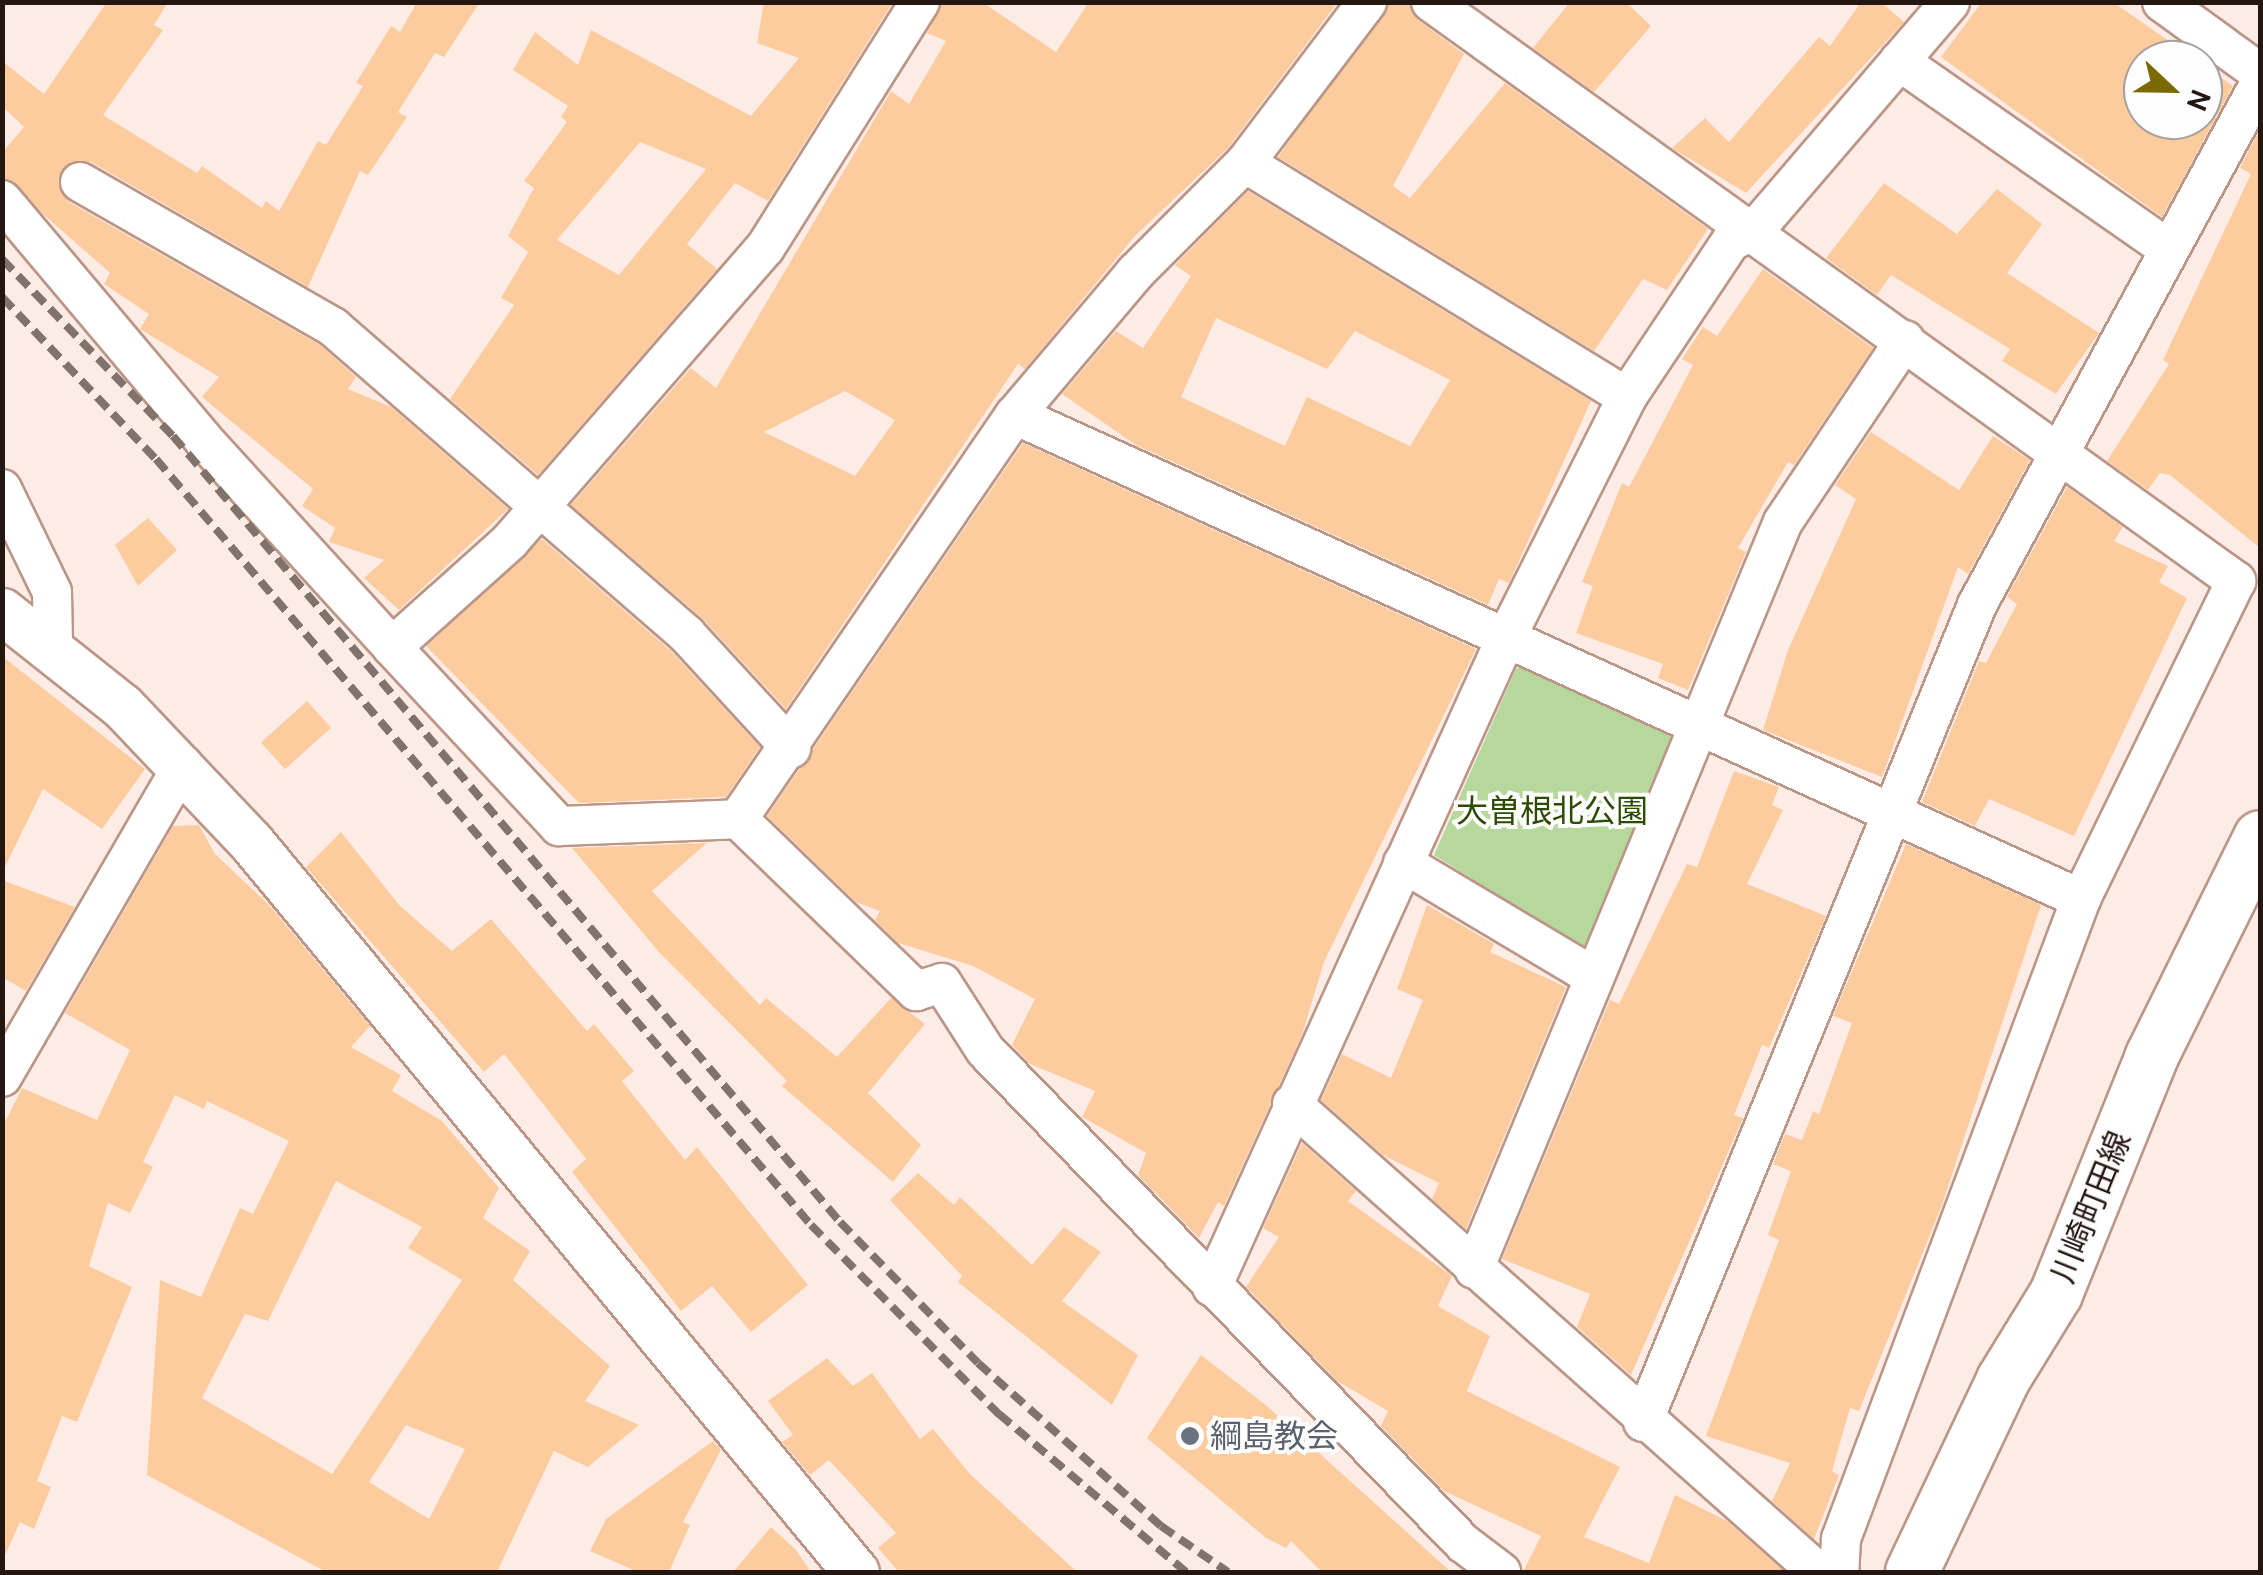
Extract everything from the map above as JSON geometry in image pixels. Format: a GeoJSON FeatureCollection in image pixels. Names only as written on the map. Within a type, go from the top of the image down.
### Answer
{"type":"FeatureCollection","features":[{"type":"Feature","properties":{"kind":"main road","name":"川崎町田線"},"geometry":{"type":"LineString","coordinates":[[1912,1572],[2003,1380],[2056,1294],[2152,1056],[2260,836]]}},
{"type":"Feature","properties":{"kind":"street"},"geometry":{"type":"LineString","coordinates":[[392,648],[542,505],[765,248],[920,2]]}},
{"type":"Feature","properties":{"kind":"street"},"geometry":{"type":"LineString","coordinates":[[738,819],[791,748],[1015,415],[1136,272],[1245,162],[1367,2]]}},
{"type":"Feature","properties":{"kind":"street"},"geometry":{"type":"LineString","coordinates":[[1431,2],[2236,580],[2081,900],[1842,1540],[1839,1572]]}},
{"type":"Feature","properties":{"kind":"street"},"geometry":{"type":"LineString","coordinates":[[1212,1287],[1506,638],[1627,397],[1731,241],[1754,232],[1950,2]]}},
{"type":"Feature","properties":{"kind":"street"},"geometry":{"type":"LineString","coordinates":[[2162,2],[2260,72]]}},
{"type":"Feature","properties":{"kind":"street"},"geometry":{"type":"LineString","coordinates":[[1899,61],[2166,247]]}},
{"type":"Feature","properties":{"kind":"street"},"geometry":{"type":"LineString","coordinates":[[1643,1422],[1888,812],[1977,606],[2166,247],[2260,83]]}},
{"type":"Feature","properties":{"kind":"street"},"geometry":{"type":"LineString","coordinates":[[1245,162],[1627,397]]}},
{"type":"Feature","properties":{"kind":"street"},"geometry":{"type":"LineString","coordinates":[[80,182],[333,327],[688,636],[791,748]]}},
{"type":"Feature","properties":{"kind":"street"},"geometry":{"type":"LineString","coordinates":[[2,200],[392,648],[559,826],[738,819],[916,991],[942,983],[985,1050],[1462,1544],[1501,1572]]}},
{"type":"Feature","properties":{"kind":"street"},"geometry":{"type":"LineString","coordinates":[[1474,1269],[1784,522],[1905,340]]}},
{"type":"Feature","properties":{"kind":"street"},"geometry":{"type":"LineString","coordinates":[[1015,415],[2081,900]]}},
{"type":"Feature","properties":{"kind":"street"},"geometry":{"type":"LineString","coordinates":[[2,489],[52,592],[53,646]]}},
{"type":"Feature","properties":{"kind":"street"},"geometry":{"type":"LineString","coordinates":[[2,611],[53,646],[183,765],[856,1572]]}},
{"type":"Feature","properties":{"kind":"street"},"geometry":{"type":"LineString","coordinates":[[7,1054],[183,765]]}},
{"type":"Feature","properties":{"kind":"street"},"geometry":{"type":"LineString","coordinates":[[1403,863],[1594,977]]}},
{"type":"Feature","properties":{"kind":"street"},"geometry":{"type":"LineString","coordinates":[[1292,1104],[1643,1422],[1818,1572]]}},
{"type":"Feature","properties":{"kind":"green space","name":"大曽根北公園"},"geometry":{"type":"Polygon","coordinates":[[[1528,662],[1682,734],[1596,944],[1583,949],[1434,855],[1516,669],[1528,662]]]}},
{"type":"Feature","properties":{"kind":"building"},"geometry":{"type":"Polygon","coordinates":[[[107,2],[168,2],[154,25],[163,30],[103,115],[197,173],[202,166],[262,208],[266,201],[279,211],[318,141],[326,145],[363,86],[356,83],[391,26],[400,32],[417,2],[480,2],[444,57],[435,53],[398,112],[407,117],[368,175],[360,171],[308,287],[91,162],[70,162],[58,181],[69,202],[320,345],[356,377],[348,389],[391,407],[508,509],[399,610],[364,578],[384,560],[329,542],[335,528],[302,506],[313,489],[202,397],[219,377],[140,329],[149,314],[104,284],[110,273],[2,178],[2,153],[24,127],[2,106],[2,61],[44,94],[107,2]]]}},
{"type":"Feature","properties":{"kind":"building"},"geometry":{"type":"Polygon","coordinates":[[[764,2],[893,2],[768,201],[735,183],[687,244],[717,269],[538,475],[450,399],[514,305],[501,298],[528,252],[508,236],[534,188],[524,181],[567,122],[561,117],[568,106],[513,70],[535,32],[578,65],[591,30],[751,116],[799,58],[757,43],[764,2]],[[640,142],[557,240],[619,275],[706,169],[640,142]]]}},
{"type":"Feature","properties":{"kind":"building"},"geometry":{"type":"Polygon","coordinates":[[[942,2],[982,2],[1056,52],[1089,2],[1338,2],[1228,148],[1135,236],[1025,369],[1018,364],[786,709],[702,618],[571,505],[691,368],[716,388],[891,91],[909,104],[946,41],[927,33],[942,2]],[[845,391],[764,432],[855,476],[895,420],[845,391]]]}},
{"type":"Feature","properties":{"kind":"building"},"geometry":{"type":"Polygon","coordinates":[[[1389,2],[1409,2],[1418,20],[1464,54],[1393,186],[1410,198],[1505,83],[1708,229],[1667,290],[1643,279],[1594,351],[1278,157],[1389,2]]]}},
{"type":"Feature","properties":{"kind":"building"},"geometry":{"type":"Polygon","coordinates":[[[1570,2],[1626,2],[1651,26],[1594,92],[1533,48],[1570,2]]]}},
{"type":"Feature","properties":{"kind":"building"},"geometry":{"type":"Polygon","coordinates":[[[1861,2],[1881,2],[1904,22],[1746,193],[1672,148],[1705,118],[1729,142],[1819,37],[1830,46],[1861,2]]]}},
{"type":"Feature","properties":{"kind":"building"},"geometry":{"type":"Polygon","coordinates":[[[1982,2],[2113,2],[2167,40],[2123,40],[2123,140],[2204,140],[2162,217],[1941,57],[1982,2]]]}},
{"type":"Feature","properties":{"kind":"building"},"geometry":{"type":"Polygon","coordinates":[[[2223,79],[2233,86],[2223,104],[2223,79]]]}},
{"type":"Feature","properties":{"kind":"building"},"geometry":{"type":"Polygon","coordinates":[[[2260,129],[2260,548],[2170,475],[2160,473],[2148,490],[2107,461],[2169,364],[2163,360],[2251,174],[2240,168],[2260,129]]]}},
{"type":"Feature","properties":{"kind":"building"},"geometry":{"type":"Polygon","coordinates":[[[1884,183],[1957,234],[1997,189],[2042,224],[2007,273],[2099,333],[2056,394],[2002,361],[2010,349],[1891,275],[1877,295],[1826,258],[1884,183]]]}},
{"type":"Feature","properties":{"kind":"building"},"geometry":{"type":"Polygon","coordinates":[[[1248,191],[1591,401],[1509,583],[1499,579],[1488,605],[1136,445],[1062,394],[1116,331],[1143,348],[1191,276],[1175,265],[1248,191]],[[1216,318],[1181,397],[1285,446],[1307,397],[1410,446],[1450,380],[1355,331],[1327,369],[1216,318]]]}},
{"type":"Feature","properties":{"kind":"building"},"geometry":{"type":"Polygon","coordinates":[[[1763,269],[1873,348],[1794,465],[1788,462],[1738,548],[1746,552],[1688,690],[1658,678],[1663,664],[1576,633],[1593,586],[1582,582],[1622,483],[1629,487],[1693,365],[1682,359],[1703,327],[1717,336],[1763,269]]]}},
{"type":"Feature","properties":{"kind":"building"},"geometry":{"type":"Polygon","coordinates":[[[1871,432],[1959,490],[1993,436],[2030,460],[1968,574],[1958,567],[1882,777],[1763,730],[1788,650],[1856,499],[1835,485],[1871,432]]]}},
{"type":"Feature","properties":{"kind":"building"},"geometry":{"type":"Polygon","coordinates":[[[1023,443],[1476,649],[1324,962],[1302,1035],[1224,1206],[1218,1202],[1199,1238],[1138,1175],[1146,1153],[1082,1117],[1095,1091],[1030,1064],[1012,1045],[1035,999],[973,966],[898,943],[875,920],[880,911],[856,902],[767,816],[1023,443]]]}},
{"type":"Feature","properties":{"kind":"building"},"geometry":{"type":"Polygon","coordinates":[[[2067,487],[2123,527],[2114,541],[2168,566],[2159,582],[2187,598],[2074,836],[1989,799],[1975,826],[1922,802],[1979,661],[1986,663],[2017,604],[2007,597],[2067,487]]]}},
{"type":"Feature","properties":{"kind":"building"},"geometry":{"type":"Polygon","coordinates":[[[148,518],[177,550],[138,586],[115,545],[148,518]]]}},
{"type":"Feature","properties":{"kind":"building"},"geometry":{"type":"Polygon","coordinates":[[[542,539],[671,651],[760,747],[726,797],[579,803],[426,646],[542,539]]]}},
{"type":"Feature","properties":{"kind":"building"},"geometry":{"type":"Polygon","coordinates":[[[2,656],[145,769],[102,829],[43,789],[2,873],[2,656]]]}},
{"type":"Feature","properties":{"kind":"building"},"geometry":{"type":"Polygon","coordinates":[[[307,701],[331,728],[285,769],[261,742],[307,701]]]}},
{"type":"Feature","properties":{"kind":"building"},"geometry":{"type":"Polygon","coordinates":[[[1734,771],[1779,787],[1772,805],[1783,810],[1747,884],[1826,916],[1769,1048],[1762,1045],[1734,1115],[1743,1118],[1631,1375],[1577,1327],[1590,1294],[1502,1259],[1610,1000],[1619,1004],[1687,864],[1697,867],[1734,771]]]}},
{"type":"Feature","properties":{"kind":"building"},"geometry":{"type":"Polygon","coordinates":[[[199,825],[215,854],[269,905],[370,1026],[351,1047],[401,1075],[392,1091],[442,1121],[499,1188],[483,1218],[530,1251],[513,1280],[610,1366],[585,1401],[639,1425],[588,1467],[554,1451],[497,1572],[326,1572],[147,1475],[160,1280],[201,1297],[240,1208],[253,1214],[289,1141],[207,1101],[204,1109],[175,1095],[143,1162],[153,1167],[130,1213],[108,1203],[89,1266],[132,1287],[77,1422],[62,1416],[37,1481],[51,1487],[34,1529],[20,1522],[2,1562],[2,1128],[22,1088],[97,1120],[130,1050],[65,1013],[173,826],[199,825]],[[336,1181],[268,1321],[245,1314],[202,1398],[332,1474],[462,1280],[408,1248],[422,1227],[336,1181]],[[406,1425],[369,1482],[429,1519],[465,1449],[406,1425]]]}},
{"type":"Feature","properties":{"kind":"building"},"geometry":{"type":"Polygon","coordinates":[[[341,832],[400,906],[452,951],[491,919],[587,1031],[594,1024],[634,1071],[622,1081],[685,1160],[697,1147],[808,1285],[751,1332],[712,1286],[681,1311],[572,1172],[586,1159],[504,1054],[484,1072],[306,867],[341,832]]]}},
{"type":"Feature","properties":{"kind":"building"},"geometry":{"type":"Polygon","coordinates":[[[707,843],[652,891],[760,1005],[766,998],[837,1057],[891,998],[925,1024],[868,1093],[921,1145],[893,1182],[782,1086],[787,1081],[658,951],[572,848],[707,843]]]}},
{"type":"Feature","properties":{"kind":"building"},"geometry":{"type":"Polygon","coordinates":[[[1906,844],[2041,905],[1942,1205],[1859,1411],[1850,1408],[1832,1471],[1839,1475],[1814,1539],[1772,1501],[1790,1463],[1706,1436],[1779,1240],[1768,1235],[1791,1171],[1773,1164],[1785,1134],[1802,1140],[1813,1111],[1819,1114],[1852,1023],[1833,1016],[1906,844]]]}},
{"type":"Feature","properties":{"kind":"building"},"geometry":{"type":"Polygon","coordinates":[[[2,880],[75,907],[26,991],[2,977],[2,880]]]}},
{"type":"Feature","properties":{"kind":"building"},"geometry":{"type":"Polygon","coordinates":[[[1427,905],[1494,944],[1490,952],[1566,987],[1466,1229],[1432,1199],[1439,1183],[1383,1155],[1321,1100],[1342,1054],[1391,1078],[1423,1000],[1397,989],[1427,905]]]}},
{"type":"Feature","properties":{"kind":"building"},"geometry":{"type":"Polygon","coordinates":[[[1302,1143],[1356,1191],[1348,1201],[1452,1276],[1438,1306],[1490,1336],[1467,1391],[1620,1467],[1584,1537],[1649,1563],[1675,1495],[1727,1521],[1785,1572],[1523,1572],[1541,1536],[1444,1491],[1381,1426],[1388,1411],[1337,1381],[1246,1287],[1279,1237],[1263,1228],[1302,1143]]]}},
{"type":"Feature","properties":{"kind":"building"},"geometry":{"type":"Polygon","coordinates":[[[918,1173],[954,1205],[960,1197],[1032,1265],[1064,1227],[1101,1252],[1062,1301],[1138,1355],[1112,1405],[958,1282],[962,1276],[890,1200],[918,1173]]]}},
{"type":"Feature","properties":{"kind":"building"},"geometry":{"type":"Polygon","coordinates":[[[1201,1355],[1267,1406],[1451,1572],[1322,1572],[1291,1541],[1286,1548],[1266,1538],[1147,1438],[1201,1355]]]}},
{"type":"Feature","properties":{"kind":"building"},"geometry":{"type":"Polygon","coordinates":[[[827,1358],[853,1386],[872,1373],[920,1439],[933,1429],[970,1474],[1077,1572],[899,1572],[878,1548],[896,1533],[829,1460],[810,1475],[782,1442],[793,1435],[768,1401],[827,1358]]]}},
{"type":"Feature","properties":{"kind":"building"},"geometry":{"type":"Polygon","coordinates":[[[713,1441],[721,1450],[683,1522],[690,1525],[669,1572],[638,1572],[590,1551],[606,1519],[713,1441]]]}},
{"type":"Feature","properties":{"kind":"building"},"geometry":{"type":"Polygon","coordinates":[[[771,1527],[796,1550],[811,1572],[733,1572],[771,1527]]]}},
{"type":"Feature","properties":{"kind":"railway"},"geometry":{"type":"LineString","coordinates":[[2,259],[173,436],[840,1222],[978,1363],[1161,1526],[1228,1572]]}},
{"type":"Feature","properties":{"kind":"railway"},"geometry":{"type":"LineString","coordinates":[[2,297],[156,459],[811,1225],[999,1414],[1186,1572]]}},
{"type":"Feature","properties":{"kind":"place","name":"綱島教会"},"geometry":{"type":"Point","coordinates":[1190,1436]}}]}
